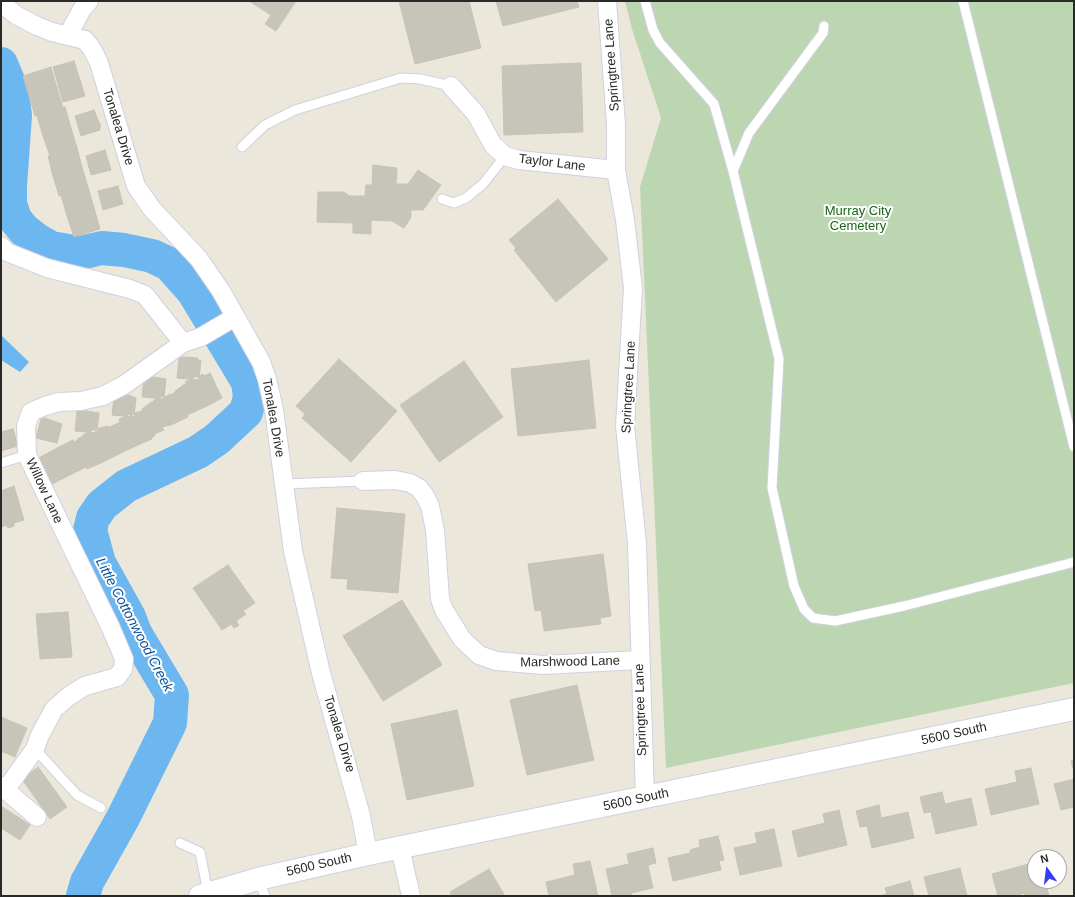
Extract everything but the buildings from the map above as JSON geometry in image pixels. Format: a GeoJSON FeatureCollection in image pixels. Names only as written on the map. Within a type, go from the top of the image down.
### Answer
{"type":"FeatureCollection","features":[{"type":"Feature","properties":{"kind":"street"},"geometry":{"type":"LineString","coordinates":[[68,35],[82,9],[90,1]]}},
{"type":"Feature","properties":{"kind":"street","name":"Springtree Lane"},"geometry":{"type":"LineString","coordinates":[[607,1],[616,125],[616,170],[625,220],[633,288],[625,426],[637,544],[645,798]]}},
{"type":"Feature","properties":{"kind":"street","name":"Tonalea Drive"},"geometry":{"type":"LineString","coordinates":[[1,3],[16,15],[37,26],[52,32],[85,40],[95,56],[136,186],[152,209],[199,259],[222,291],[230,320],[262,362],[268,379],[274,410],[293,551],[334,723],[362,816],[368,854]]}},
{"type":"Feature","properties":{"kind":"street","name":"Taylor Lane"},"geometry":{"type":"LineString","coordinates":[[451,86],[476,114],[493,145],[505,156],[519,160],[616,170]]}},
{"type":"Feature","properties":{"kind":"street"},"geometry":{"type":"LineString","coordinates":[[1,246],[7,252],[47,268],[130,289],[145,295],[183,344],[200,337],[230,320]]}},
{"type":"Feature","properties":{"kind":"street","name":"Willow Lane"},"geometry":{"type":"LineString","coordinates":[[37,817],[3,787],[35,750],[38,737],[54,709],[68,696],[85,686],[117,676],[123,669],[124,659],[110,626],[27,455],[26,426],[31,412],[44,406],[59,402],[103,396],[124,385],[183,344]]}},
{"type":"Feature","properties":{"kind":"street","name":"Marshwood Lane"},"geometry":{"type":"LineString","coordinates":[[363,481],[395,480],[410,483],[419,488],[425,496],[430,506],[435,530],[440,599],[444,610],[462,639],[479,655],[496,661],[524,665],[640,660]]}},
{"type":"Feature","properties":{"kind":"street","name":"5600 South"},"geometry":{"type":"LineString","coordinates":[[204,894],[262,888],[368,854],[1074,709]]}},
{"type":"Feature","properties":{"kind":"street"},"geometry":{"type":"LineString","coordinates":[[400,848],[411,896]]}},
{"type":"Feature","properties":{"kind":"lane"},"geometry":{"type":"LineString","coordinates":[[645,1],[653,30],[660,43],[714,104],[733,171],[779,359],[772,488],[794,586],[804,609],[813,618],[836,621],[904,606],[1074,562]]}},
{"type":"Feature","properties":{"kind":"lane"},"geometry":{"type":"LineString","coordinates":[[963,1],[1074,447]]}},
{"type":"Feature","properties":{"kind":"lane"},"geometry":{"type":"LineString","coordinates":[[733,171],[749,133],[823,32],[824,26]]}},
{"type":"Feature","properties":{"kind":"lane"},"geometry":{"type":"LineString","coordinates":[[242,147],[265,125],[295,110],[401,78],[420,79],[451,86]]}},
{"type":"Feature","properties":{"kind":"lane"},"geometry":{"type":"LineString","coordinates":[[442,200],[454,203],[466,198],[483,184],[505,156]]}},
{"type":"Feature","properties":{"kind":"lane"},"geometry":{"type":"LineString","coordinates":[[1,463],[27,455]]}},
{"type":"Feature","properties":{"kind":"lane"},"geometry":{"type":"LineString","coordinates":[[284,484],[363,481]]}},
{"type":"Feature","properties":{"kind":"lane"},"geometry":{"type":"LineString","coordinates":[[35,750],[78,794],[101,808]]}},
{"type":"Feature","properties":{"kind":"lane"},"geometry":{"type":"LineString","coordinates":[[180,843],[200,852],[204,894]]}},
{"type":"Feature","properties":{"kind":"green space","name":"Murray City Cemetery"},"geometry":{"type":"Polygon","coordinates":[[[625,1],[1074,1],[1074,683],[666,768],[640,187],[661,118],[632,29],[625,1]]]}},
{"type":"Feature","properties":{"kind":"water"},"geometry":{"type":"Polygon","coordinates":[[[1,335],[29,362],[20,372],[1,360],[1,335]]]}},
{"type":"Feature","properties":{"kind":"waterway","name":"Little Cottonwood Creek"},"geometry":{"type":"LineString","coordinates":[[1,64],[11,88],[15,115],[10,186],[10,204],[15,219],[24,230],[51,248],[80,253],[102,248],[124,250],[152,256],[169,264],[193,291],[248,382],[250,397],[246,412],[217,439],[198,452],[126,486],[102,505],[93,518],[90,530],[99,563],[129,617],[135,633],[172,695],[170,723],[123,818],[87,882],[83,896]]}}]}
